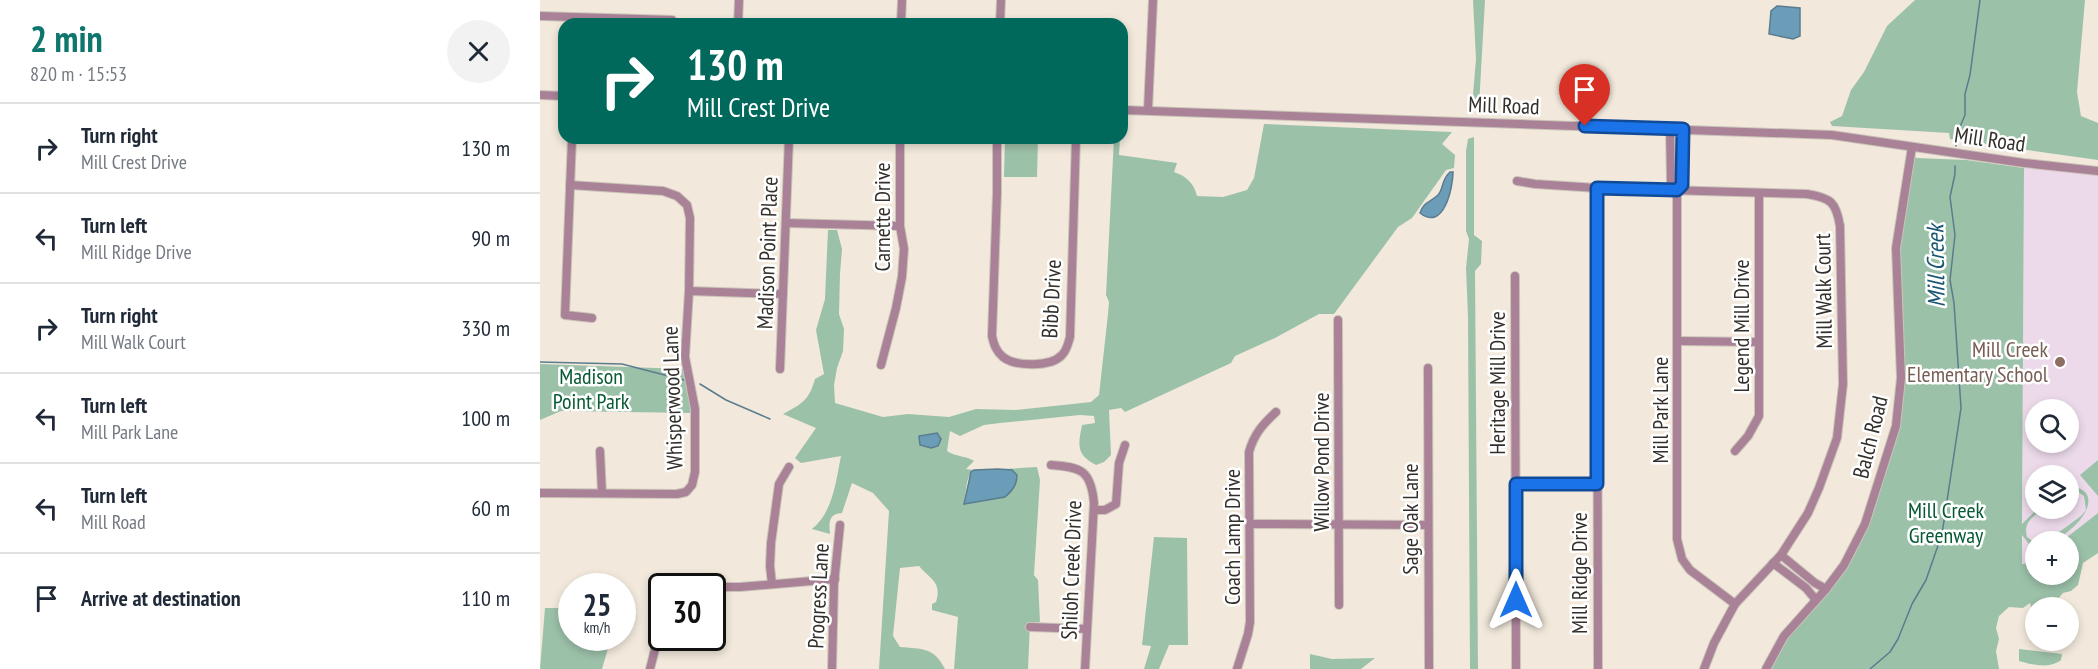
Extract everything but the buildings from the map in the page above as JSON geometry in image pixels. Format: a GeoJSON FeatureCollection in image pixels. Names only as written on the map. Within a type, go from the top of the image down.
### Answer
{"type":"FeatureCollection","features":[{"type":"Feature","properties":{"kind":"street"},"geometry":{"type":"LineString","coordinates":[[738,18],[739,0]]}},
{"type":"Feature","properties":{"kind":"street"},"geometry":{"type":"LineString","coordinates":[[901,18],[902,0]]}},
{"type":"Feature","properties":{"kind":"street"},"geometry":{"type":"LineString","coordinates":[[1000,18],[1001,0]]}},
{"type":"Feature","properties":{"kind":"street"},"geometry":{"type":"LineString","coordinates":[[1148,111],[1153,0]]}},
{"type":"Feature","properties":{"kind":"street"},"geometry":{"type":"LineString","coordinates":[[540,16],[606,18]]}},
{"type":"Feature","properties":{"kind":"street"},"geometry":{"type":"LineString","coordinates":[[540,95],[558,96]]}},
{"type":"Feature","properties":{"kind":"street","name":"Mill Road"},"geometry":{"type":"LineString","coordinates":[[1128,110],[1832,135],[2098,171]]}},
{"type":"Feature","properties":{"kind":"street","name":"Mill Park Lane"},"geometry":{"type":"LineString","coordinates":[[1670,129],[1671,185],[1677,190]]}},
{"type":"Feature","properties":{"kind":"street","name":"Mill Park Lane"},"geometry":{"type":"LineString","coordinates":[[1683,129],[1682,185],[1677,190],[1677,539],[1682,559],[1690,570],[1735,604]]}},
{"type":"Feature","properties":{"kind":"street"},"geometry":{"type":"LineString","coordinates":[[572,144],[565,315],[592,318]]}},
{"type":"Feature","properties":{"kind":"street","name":"Madison Point Place"},"geometry":{"type":"LineString","coordinates":[[780,369],[789,144]]}},
{"type":"Feature","properties":{"kind":"street","name":"Carnette Drive"},"geometry":{"type":"LineString","coordinates":[[881,365],[902,277],[904,249],[900,226],[900,144]]}},
{"type":"Feature","properties":{"kind":"street","name":"Bibb Drive"},"geometry":{"type":"LineString","coordinates":[[997,144],[992,336],[994,346],[1001,356],[1015,363],[1044,363],[1056,360],[1068,347],[1076,144]]}},
{"type":"Feature","properties":{"kind":"street","name":"Balch Road"},"geometry":{"type":"LineString","coordinates":[[1766,669],[1784,636],[1844,565],[1865,524],[1896,426],[1901,378],[1896,248],[1912,147]]}},
{"type":"Feature","properties":{"kind":"street","name":"Mill Walk Court"},"geometry":{"type":"LineString","coordinates":[[1517,181],[1597,188],[1807,194],[1825,197],[1837,208],[1840,226],[1843,384],[1837,438],[1820,488],[1808,513],[1781,555]]}},
{"type":"Feature","properties":{"kind":"street","name":"Whisperwood Lane"},"geometry":{"type":"LineString","coordinates":[[540,493],[677,494],[686,492],[692,485],[695,472],[695,409],[685,357],[690,218],[687,205],[677,196],[663,191],[570,185]]}},
{"type":"Feature","properties":{"kind":"street","name":"Mill Ridge Drive"},"geometry":{"type":"LineString","coordinates":[[1597,188],[1598,669]]}},
{"type":"Feature","properties":{"kind":"street","name":"Legend Mill Drive"},"geometry":{"type":"LineString","coordinates":[[1735,451],[1748,436],[1760,416],[1759,193]]}},
{"type":"Feature","properties":{"kind":"street"},"geometry":{"type":"LineString","coordinates":[[786,223],[900,226]]}},
{"type":"Feature","properties":{"kind":"street","name":"Heritage Mill Drive"},"geometry":{"type":"LineString","coordinates":[[1515,276],[1516,669]]}},
{"type":"Feature","properties":{"kind":"street"},"geometry":{"type":"LineString","coordinates":[[689,291],[783,294]]}},
{"type":"Feature","properties":{"kind":"street","name":"Willow Pond Drive"},"geometry":{"type":"LineString","coordinates":[[1338,320],[1339,605]]}},
{"type":"Feature","properties":{"kind":"street"},"geometry":{"type":"LineString","coordinates":[[1678,341],[1759,342]]}},
{"type":"Feature","properties":{"kind":"street","name":"Sage Oak Lane"},"geometry":{"type":"LineString","coordinates":[[1428,368],[1429,669]]}},
{"type":"Feature","properties":{"kind":"street","name":"Coach Lamp Drive"},"geometry":{"type":"LineString","coordinates":[[1237,669],[1250,622],[1250,452],[1253,439],[1261,426],[1276,412]]}},
{"type":"Feature","properties":{"kind":"street"},"geometry":{"type":"LineString","coordinates":[[1094,510],[1105,510],[1116,504],[1119,463],[1125,445]]}},
{"type":"Feature","properties":{"kind":"street"},"geometry":{"type":"LineString","coordinates":[[600,452],[602,493]]}},
{"type":"Feature","properties":{"kind":"street","name":"Shiloh Creek Drive"},"geometry":{"type":"LineString","coordinates":[[1051,465],[1068,466],[1085,474],[1093,489],[1094,510],[1085,669]]}},
{"type":"Feature","properties":{"kind":"street"},"geometry":{"type":"LineString","coordinates":[[772,584],[770,566],[779,484],[789,467]]}},
{"type":"Feature","properties":{"kind":"street"},"geometry":{"type":"LineString","coordinates":[[1516,484],[1597,484]]}},
{"type":"Feature","properties":{"kind":"street"},"geometry":{"type":"LineString","coordinates":[[1251,524],[1428,525]]}},
{"type":"Feature","properties":{"kind":"street","name":"Progress Lane"},"geometry":{"type":"LineString","coordinates":[[832,669],[835,579],[840,525]]}},
{"type":"Feature","properties":{"kind":"street"},"geometry":{"type":"LineString","coordinates":[[1704,669],[1714,643],[1735,604],[1781,555],[1815,583],[1826,589]]}},
{"type":"Feature","properties":{"kind":"street"},"geometry":{"type":"LineString","coordinates":[[1773,563],[1806,588],[1816,600]]}},
{"type":"Feature","properties":{"kind":"street"},"geometry":{"type":"LineString","coordinates":[[726,586],[835,579]]}},
{"type":"Feature","properties":{"kind":"street"},"geometry":{"type":"LineString","coordinates":[[1030,627],[1087,629]]}},
{"type":"Feature","properties":{"kind":"street"},"geometry":{"type":"LineString","coordinates":[[650,669],[655,651]]}},
{"type":"Feature","properties":{"kind":"shaded area","name":"Mill Creek Elementary School"},"geometry":{"type":"Polygon","coordinates":[[[2024,163],[2098,172],[2098,513],[2075,531],[2025,531],[2025,564],[2022,564],[2024,163]]]}},
{"type":"Feature","properties":{"kind":"green space"},"geometry":{"type":"Polygon","coordinates":[[[1473,0],[1485,0],[1479,106],[1472,107],[1476,59],[1473,0]]]}},
{"type":"Feature","properties":{"kind":"green space"},"geometry":{"type":"Polygon","coordinates":[[[1915,0],[2085,0],[2077,92],[2081,116],[2098,123],[2098,160],[1950,139],[1949,133],[1832,126],[1830,122],[1842,116],[1851,90],[1864,72],[1887,26],[1915,0]]]}},
{"type":"Feature","properties":{"kind":"green space"},"geometry":{"type":"Polygon","coordinates":[[[1264,124],[1452,132],[1442,144],[1455,155],[1454,168],[1446,170],[1412,218],[1398,227],[1334,314],[1319,314],[1235,356],[1231,363],[1125,412],[1121,408],[1109,410],[1111,455],[1104,462],[1096,465],[1085,457],[1080,449],[1082,425],[1095,423],[1094,416],[1080,415],[984,425],[960,436],[950,431],[947,451],[974,461],[966,469],[974,470],[967,484],[964,501],[967,504],[1005,497],[1014,471],[1004,469],[1037,467],[1040,480],[1034,575],[1038,580],[1040,622],[1030,623],[1028,669],[954,669],[958,617],[932,610],[938,590],[931,578],[919,566],[900,568],[893,636],[900,647],[927,650],[932,653],[945,669],[879,669],[889,511],[873,493],[852,483],[842,513],[834,515],[830,520],[830,534],[812,529],[825,514],[829,505],[841,456],[801,463],[795,458],[816,428],[783,414],[804,401],[815,379],[824,374],[816,330],[825,299],[828,230],[837,230],[842,249],[839,314],[844,329],[843,351],[834,385],[835,403],[883,417],[908,414],[949,417],[976,409],[1015,410],[1091,402],[1099,395],[1108,314],[1109,302],[1106,295],[1114,144],[1120,144],[1119,155],[1177,163],[1174,172],[1189,181],[1197,196],[1223,197],[1247,190],[1254,178],[1264,124]]]}},
{"type":"Feature","properties":{"kind":"green space"},"geometry":{"type":"Polygon","coordinates":[[[1474,137],[1474,235],[1482,241],[1481,264],[1475,271],[1478,669],[1470,669],[1466,268],[1469,239],[1466,231],[1466,151],[1468,139],[1474,137]]]}},
{"type":"Feature","properties":{"kind":"green space"},"geometry":{"type":"Polygon","coordinates":[[[1005,144],[1038,144],[1037,177],[1004,177],[1005,144]]]}},
{"type":"Feature","properties":{"kind":"green space","name":"Mill Creek Greenway"},"geometry":{"type":"Polygon","coordinates":[[[1910,155],[1917,158],[1966,160],[2024,168],[2022,524],[2027,519],[2031,519],[2026,527],[2025,539],[2022,535],[2022,564],[2025,564],[2025,585],[2078,585],[2060,597],[2025,597],[2025,607],[2009,607],[1999,616],[1996,628],[1999,639],[1996,651],[1999,669],[1766,669],[1784,636],[1826,589],[1865,524],[1900,405],[1896,248],[1910,155]]]}},
{"type":"Feature","properties":{"kind":"green space","name":"Madison Point Park"},"geometry":{"type":"Polygon","coordinates":[[[540,364],[685,369],[692,413],[561,411],[540,420],[540,364]]]}},
{"type":"Feature","properties":{"kind":"green space"},"geometry":{"type":"Polygon","coordinates":[[[2098,460],[2098,496],[2080,475],[2098,460]]]}},
{"type":"Feature","properties":{"kind":"green space"},"geometry":{"type":"Polygon","coordinates":[[[2079,488],[2086,493],[2088,500],[2086,510],[2084,496],[2079,493],[2079,488]]]}},
{"type":"Feature","properties":{"kind":"green space"},"geometry":{"type":"Polygon","coordinates":[[[2086,510],[2083,516],[2069,531],[2061,531],[2079,519],[2086,510]]]}},
{"type":"Feature","properties":{"kind":"green space","name":"Mill Creek Greenway"},"geometry":{"type":"Polygon","coordinates":[[[2098,513],[2098,553],[2083,563],[2079,581],[2079,531],[2075,531],[2098,513]]]}},
{"type":"Feature","properties":{"kind":"green space"},"geometry":{"type":"Polygon","coordinates":[[[1154,537],[1187,538],[1188,645],[1169,645],[1159,669],[1144,669],[1151,646],[1142,645],[1154,537]]]}},
{"type":"Feature","properties":{"kind":"green space"},"geometry":{"type":"Polygon","coordinates":[[[545,608],[558,608],[558,651],[607,651],[602,669],[540,669],[545,608]]]}},
{"type":"Feature","properties":{"kind":"green space"},"geometry":{"type":"Polygon","coordinates":[[[2019,649],[2062,654],[2061,660],[2051,665],[2035,665],[2019,661],[2019,649]]]}},
{"type":"Feature","properties":{"kind":"green space"},"geometry":{"type":"Polygon","coordinates":[[[1310,654],[1332,659],[1375,658],[1361,669],[1310,669],[1310,654]]]}},
{"type":"Feature","properties":{"kind":"water"},"geometry":{"type":"Polygon","coordinates":[[[1777,6],[1800,8],[1800,36],[1793,39],[1769,34],[1771,11],[1777,6]]]}},
{"type":"Feature","properties":{"kind":"water"},"geometry":{"type":"Polygon","coordinates":[[[1450,172],[1453,172],[1449,197],[1441,212],[1435,217],[1428,217],[1420,213],[1425,204],[1438,195],[1450,172]]]}},
{"type":"Feature","properties":{"kind":"water"},"geometry":{"type":"Polygon","coordinates":[[[937,433],[941,439],[938,446],[931,448],[920,445],[919,436],[937,433]]]}},
{"type":"Feature","properties":{"kind":"water"},"geometry":{"type":"Polygon","coordinates":[[[1012,470],[1017,475],[1015,485],[1010,492],[1005,497],[964,504],[971,472],[1012,470]]]}},
{"type":"Feature","properties":{"kind":"waterway","name":"Mill Creek"},"geometry":{"type":"LineString","coordinates":[[1956,146],[1956,136],[1965,115],[1965,94],[1970,75],[1980,0]]}},
{"type":"Feature","properties":{"kind":"waterway","name":"Mill Creek"},"geometry":{"type":"LineString","coordinates":[[1870,669],[1890,652],[1898,639],[1912,604],[1926,580],[1942,534],[1961,408],[1954,303],[1950,280],[1955,235],[1950,197],[1955,166]]}},
{"type":"Feature","properties":{"kind":"waterway"},"geometry":{"type":"LineString","coordinates":[[540,362],[622,364],[684,380]]}},
{"type":"Feature","properties":{"kind":"waterway"},"geometry":{"type":"LineString","coordinates":[[700,384],[726,400],[770,419]]}},
{"type":"Feature","properties":{"kind":"place","name":"Mill Creek Elementary School"},"geometry":{"type":"Point","coordinates":[2060,362]}},
{"type":"Feature","properties":{"kind":"route"},"geometry":{"type":"LineString","coordinates":[[1516,600],[1516,484],[1597,484],[1597,188],[1677,190],[1682,185],[1683,129],[1585,126]]}}]}
